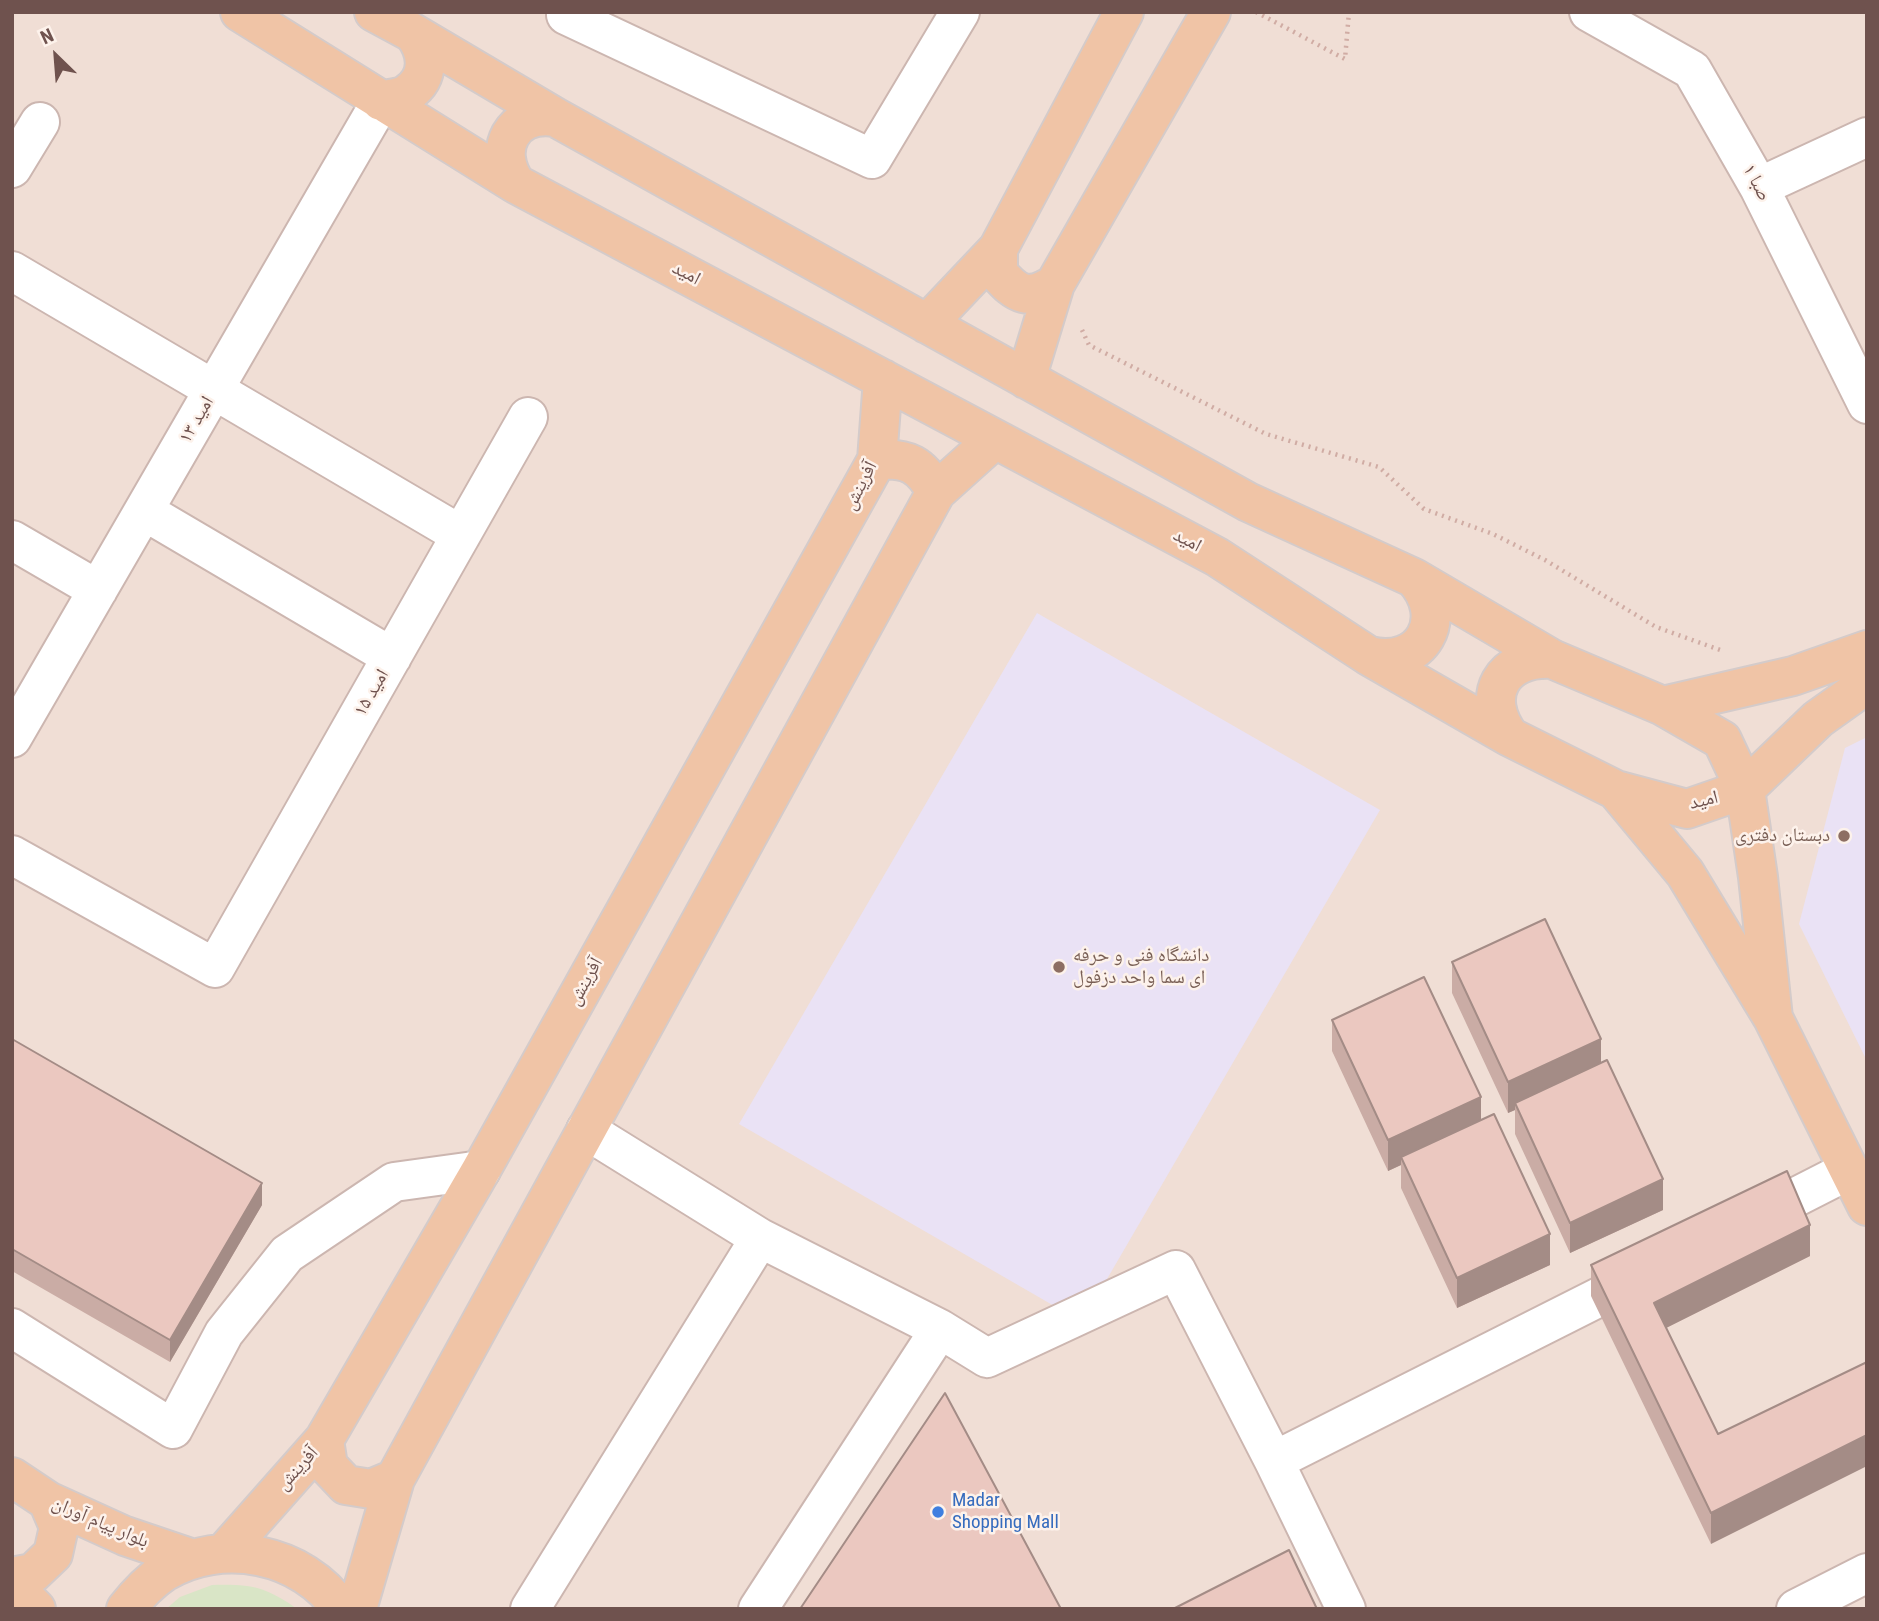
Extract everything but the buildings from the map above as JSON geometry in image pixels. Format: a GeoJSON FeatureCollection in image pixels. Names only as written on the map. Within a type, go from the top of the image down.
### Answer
{"type":"FeatureCollection","features":[{"type":"Feature","properties":{"kind":"main road","name":"امید"},"geometry":{"type":"LineString","coordinates":[[240,12],[516,184],[1217,557],[1369,656],[1510,737],[1616,790],[1688,809],[1745,789],[1722,740],[1663,706],[1552,659],[1414,578],[1248,502],[555,117],[374,12]]}},
{"type":"Feature","properties":{"kind":"main road"},"geometry":{"type":"LineString","coordinates":[[928,324],[998,249],[1124,12]]}},
{"type":"Feature","properties":{"kind":"main road"},"geometry":{"type":"LineString","coordinates":[[1026,379],[1055,284],[1212,12]]}},
{"type":"Feature","properties":{"kind":"main road"},"geometry":{"type":"LineString","coordinates":[[381,101],[408,93],[423,75],[425,52],[413,33]]}},
{"type":"Feature","properties":{"kind":"main road"},"geometry":{"type":"LineString","coordinates":[[516,184],[505,161],[505,148],[510,135],[518,125],[529,118],[542,115],[555,117]]}},
{"type":"Feature","properties":{"kind":"main road"},"geometry":{"type":"LineString","coordinates":[[998,249],[998,273],[1012,290],[1027,294],[1042,292],[1055,284]]}},
{"type":"Feature","properties":{"kind":"main road","name":"آفرینش"},"geometry":{"type":"LineString","coordinates":[[208,1556],[324,1440],[481,1170],[877,460],[883,379]]}},
{"type":"Feature","properties":{"kind":"main road"},"geometry":{"type":"LineString","coordinates":[[357,1609],[395,1479],[936,492],[995,439]]}},
{"type":"Feature","properties":{"kind":"main road"},"geometry":{"type":"LineString","coordinates":[[877,460],[891,458],[906,461],[919,468],[936,492]]}},
{"type":"Feature","properties":{"kind":"main road"},"geometry":{"type":"LineString","coordinates":[[1369,656],[1383,660],[1398,658],[1411,652],[1422,642],[1432,615],[1427,594],[1414,578]]}},
{"type":"Feature","properties":{"kind":"main road"},"geometry":{"type":"LineString","coordinates":[[1663,706],[1793,676],[1867,650]]}},
{"type":"Feature","properties":{"kind":"main road"},"geometry":{"type":"LineString","coordinates":[[1510,737],[1501,725],[1496,710],[1496,696],[1501,681],[1510,670],[1522,662],[1537,658],[1552,659]]}},
{"type":"Feature","properties":{"kind":"main road"},"geometry":{"type":"LineString","coordinates":[[1773,1018],[1758,877],[1745,789],[1818,719],[1867,684]]}},
{"type":"Feature","properties":{"kind":"main road"},"geometry":{"type":"LineString","coordinates":[[1616,790],[1685,873],[1773,1018],[1867,1206]]}},
{"type":"Feature","properties":{"kind":"main road"},"geometry":{"type":"LineString","coordinates":[[324,1440],[328,1466],[346,1485],[371,1489],[395,1479]]}},
{"type":"Feature","properties":{"kind":"main road","name":"بلوار پیام آوران"},"geometry":{"type":"LineString","coordinates":[[12,1477],[48,1501],[125,1536],[208,1556]]}},
{"type":"Feature","properties":{"kind":"main road"},"geometry":{"type":"LineString","coordinates":[[12,1577],[33,1573],[53,1554],[58,1527],[48,1501]]}},
{"type":"Feature","properties":{"kind":"main road"},"geometry":{"type":"LineString","coordinates":[[126,1609],[140,1591],[165,1572],[208,1556],[255,1554],[285,1563],[312,1578],[335,1599],[341,1609]]}},
{"type":"Feature","properties":{"kind":"main road"},"geometry":{"type":"LineString","coordinates":[[12,1585],[36,1609]]}},
{"type":"Feature","properties":{"kind":"street"},"geometry":{"type":"LineString","coordinates":[[568,12],[566,15],[872,159],[960,12]]}},
{"type":"Feature","properties":{"kind":"street","name":"صبا ۱"},"geometry":{"type":"LineString","coordinates":[[1589,12],[1692,70],[1759,187],[1867,404]]}},
{"type":"Feature","properties":{"kind":"street","name":"امید ۱۳"},"geometry":{"type":"LineString","coordinates":[[12,738],[381,101]]}},
{"type":"Feature","properties":{"kind":"street"},"geometry":{"type":"LineString","coordinates":[[12,168],[40,122]]}},
{"type":"Feature","properties":{"kind":"street"},"geometry":{"type":"LineString","coordinates":[[1759,187],[1867,137]]}},
{"type":"Feature","properties":{"kind":"street"},"geometry":{"type":"LineString","coordinates":[[12,271],[461,535]]}},
{"type":"Feature","properties":{"kind":"street","name":"امید ۱۵"},"geometry":{"type":"LineString","coordinates":[[12,855],[215,968],[528,417]]}},
{"type":"Feature","properties":{"kind":"street"},"geometry":{"type":"LineString","coordinates":[[144,511],[392,657]]}},
{"type":"Feature","properties":{"kind":"street"},"geometry":{"type":"LineString","coordinates":[[12,540],[98,590]]}},
{"type":"Feature","properties":{"kind":"street"},"geometry":{"type":"LineString","coordinates":[[586,1130],[760,1238],[940,1329],[987,1359],[1176,1270],[1346,1609]]}},
{"type":"Feature","properties":{"kind":"street"},"geometry":{"type":"LineString","coordinates":[[12,1328],[173,1429],[224,1333],[287,1254],[394,1182],[481,1170]]}},
{"type":"Feature","properties":{"kind":"street"},"geometry":{"type":"LineString","coordinates":[[1727,1232],[1849,1170]]}},
{"type":"Feature","properties":{"kind":"street"},"geometry":{"type":"LineString","coordinates":[[530,1609],[760,1238]]}},
{"type":"Feature","properties":{"kind":"street"},"geometry":{"type":"LineString","coordinates":[[1274,1461],[1665,1263]]}},
{"type":"Feature","properties":{"kind":"street"},"geometry":{"type":"LineString","coordinates":[[758,1609],[940,1329]]}},
{"type":"Feature","properties":{"kind":"street"},"geometry":{"type":"LineString","coordinates":[[1796,1609],[1867,1573]]}},
{"type":"Feature","properties":{"kind":"path"},"geometry":{"type":"LineString","coordinates":[[1256,12],[1345,59],[1349,12]]}},
{"type":"Feature","properties":{"kind":"path"},"geometry":{"type":"LineString","coordinates":[[1081,326],[1089,345],[1266,435],[1380,467],[1424,509],[1493,534],[1545,560],[1656,627],[1731,654]]}},
{"type":"Feature","properties":{"kind":"shaded area"},"geometry":{"type":"Polygon","coordinates":[[[12,12],[1867,12],[1867,1609],[12,1609],[12,12]]]}},
{"type":"Feature","properties":{"kind":"shaded area","name":"دانشگاه فنی و حرفه ای سما واحد دزفول"},"geometry":{"type":"Polygon","coordinates":[[[1037,613],[1380,810],[1082,1322],[739,1124],[1037,613]]]}},
{"type":"Feature","properties":{"kind":"shaded area","name":"دبستان دفتری"},"geometry":{"type":"Polygon","coordinates":[[[1867,737],[1867,1061],[1799,924],[1845,748],[1867,737]]]}},
{"type":"Feature","properties":{"kind":"green space"},"geometry":{"type":"Polygon","coordinates":[[[212,1585],[257,1588],[276,1595],[297,1609],[166,1609],[180,1597],[212,1585]]]}},
{"type":"Feature","properties":{"kind":"place","name":"دبستان دفتری"},"geometry":{"type":"Point","coordinates":[1844,836]}},
{"type":"Feature","properties":{"kind":"place","name":"دانشگاه فنی و حرفه ای سما واحد دزفول"},"geometry":{"type":"Point","coordinates":[1059,967]}},
{"type":"Feature","properties":{"kind":"place","name":"Madar Shopping Mall"},"geometry":{"type":"Point","coordinates":[938,1512]}}]}
